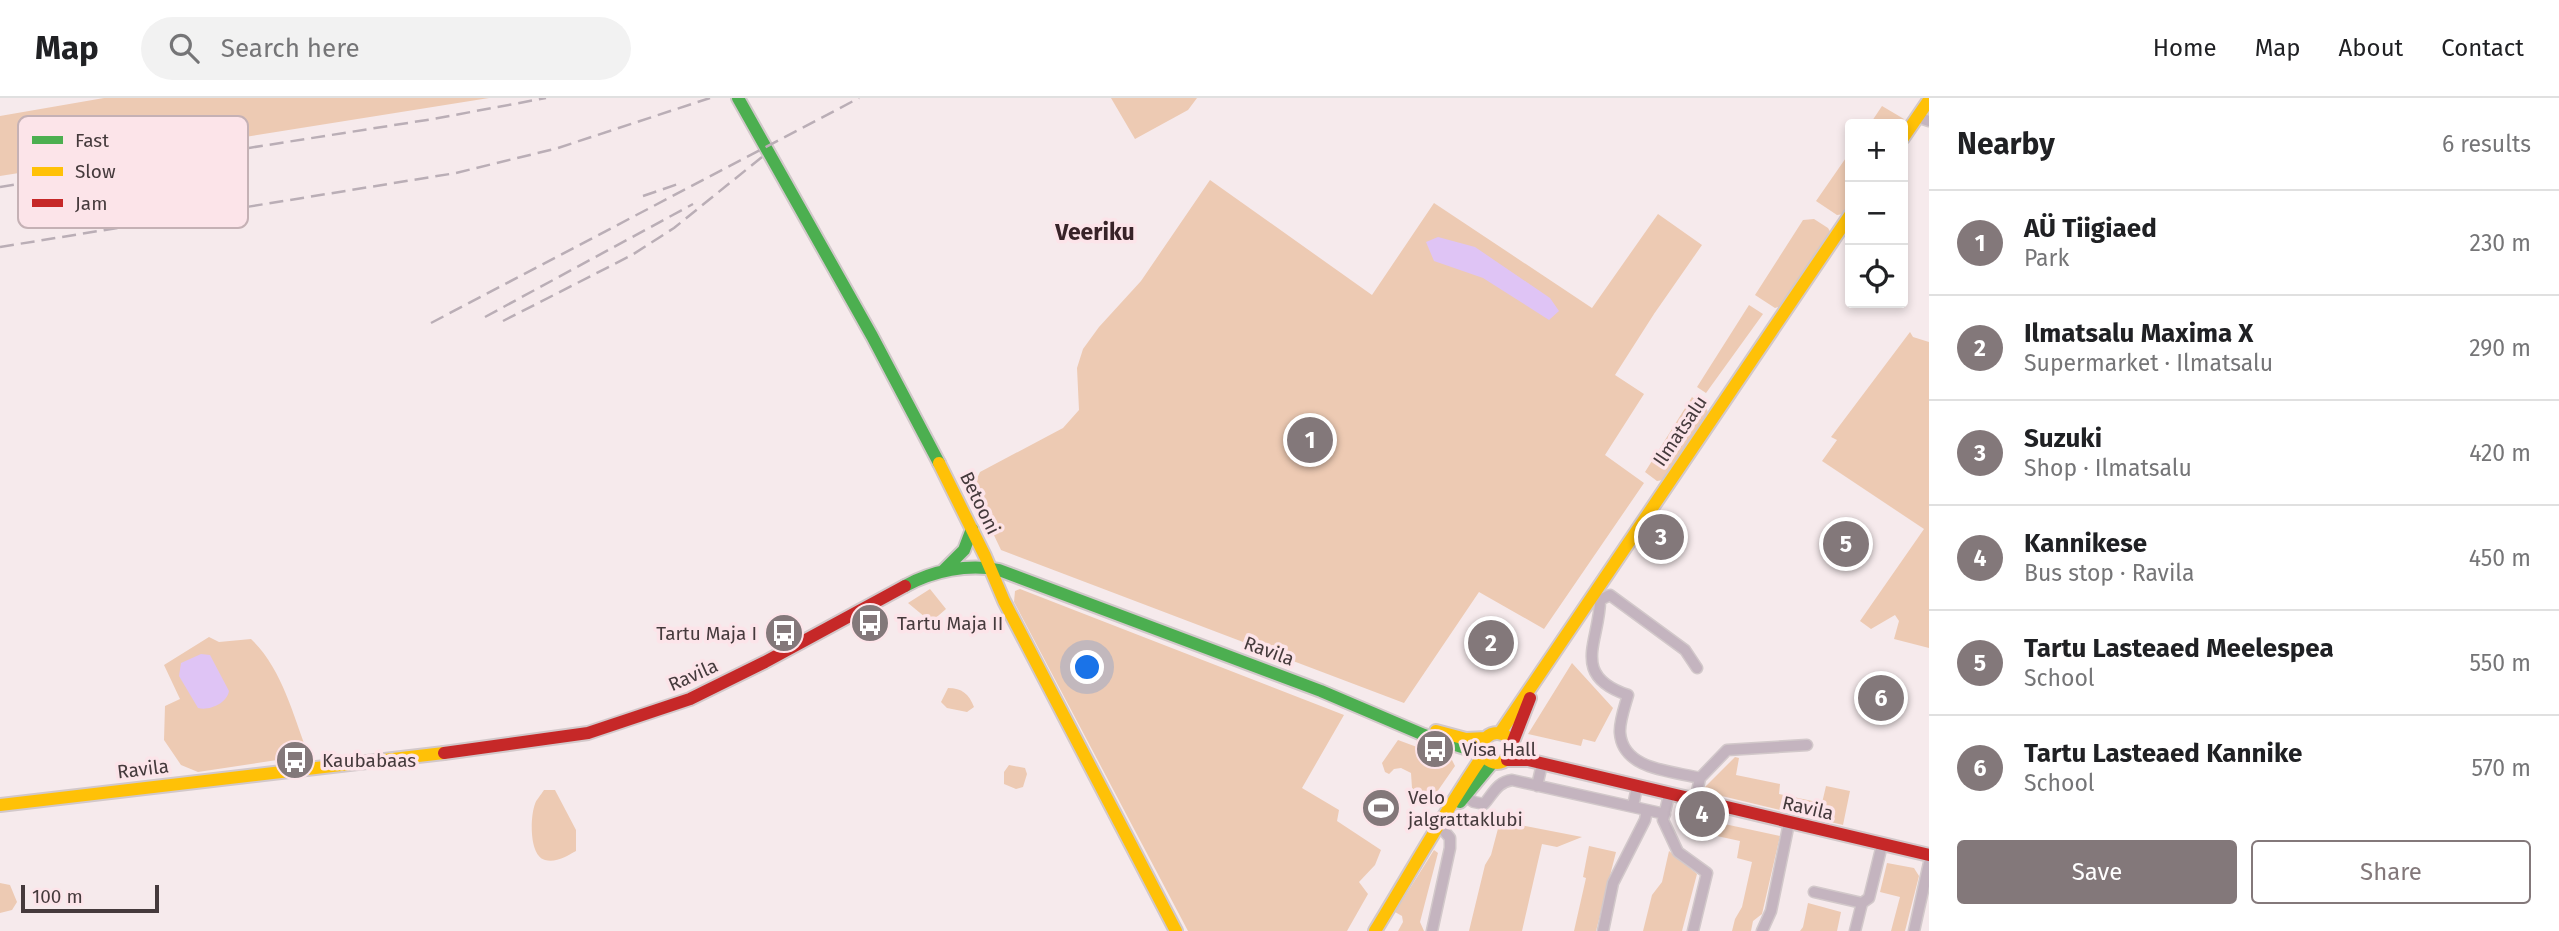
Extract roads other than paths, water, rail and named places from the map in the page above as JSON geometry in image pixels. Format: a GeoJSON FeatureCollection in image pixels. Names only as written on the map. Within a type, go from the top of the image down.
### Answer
{"type":"FeatureCollection","features":[{"type":"Feature","properties":{"kind":"street","name":"Betooni"},"geometry":{"type":"LineString","coordinates":[[738,98],[854,301],[921,427],[992,568],[1004,601],[1176,931]]}},
{"type":"Feature","properties":{"kind":"street"},"geometry":{"type":"LineString","coordinates":[[1908,133],[1923,119],[1929,100]]}},
{"type":"Feature","properties":{"kind":"street","name":"Ilmatsalu"},"geometry":{"type":"LineString","coordinates":[[1500,733],[1543,669],[1597,597],[1845,223]]}},
{"type":"Feature","properties":{"kind":"street"},"geometry":{"type":"LineString","coordinates":[[943,571],[964,550],[972,529]]}},
{"type":"Feature","properties":{"kind":"street","name":"Ravila"},"geometry":{"type":"LineString","coordinates":[[0,805],[503,746],[589,733],[690,699],[919,579],[943,571],[992,568],[1359,706],[1455,737],[1486,738]]}},
{"type":"Feature","properties":{"kind":"street"},"geometry":{"type":"LineString","coordinates":[[1697,668],[1685,650],[1609,595],[1597,597],[1600,615],[1590,650],[1601,680],[1607,687],[1628,695],[1619,731],[1628,753],[1641,764],[1700,778]]}},
{"type":"Feature","properties":{"kind":"street","name":"Ilmatsalu"},"geometry":{"type":"LineString","coordinates":[[1511,751],[1543,669]]}},
{"type":"Feature","properties":{"kind":"street","name":"Ravila"},"geometry":{"type":"LineString","coordinates":[[1359,706],[1424,735],[1488,758],[1511,751],[1542,764],[1929,855]]}},
{"type":"Feature","properties":{"kind":"street"},"geometry":{"type":"LineString","coordinates":[[1488,758],[1483,746],[1486,738],[1500,733],[1507,737],[1511,751]]}},
{"type":"Feature","properties":{"kind":"street"},"geometry":{"type":"LineString","coordinates":[[1695,801],[1700,778],[1727,750],[1807,745]]}},
{"type":"Feature","properties":{"kind":"street"},"geometry":{"type":"LineString","coordinates":[[1440,826],[1465,796],[1488,758]]}},
{"type":"Feature","properties":{"kind":"street"},"geometry":{"type":"LineString","coordinates":[[1375,931],[1440,826],[1453,799],[1488,758]]}},
{"type":"Feature","properties":{"kind":"street"},"geometry":{"type":"LineString","coordinates":[[1537,786],[1542,764]]}},
{"type":"Feature","properties":{"kind":"street"},"geometry":{"type":"LineString","coordinates":[[1465,796],[1484,804],[1494,789],[1505,781],[1512,780],[1665,814]]}},
{"type":"Feature","properties":{"kind":"street"},"geometry":{"type":"LineString","coordinates":[[1633,806],[1637,787]]}},
{"type":"Feature","properties":{"kind":"street"},"geometry":{"type":"LineString","coordinates":[[1669,795],[1663,820],[1678,852],[1707,873],[1693,931]]}},
{"type":"Feature","properties":{"kind":"street"},"geometry":{"type":"LineString","coordinates":[[1603,931],[1613,883],[1645,820],[1647,810]]}},
{"type":"Feature","properties":{"kind":"street"},"geometry":{"type":"LineString","coordinates":[[1762,931],[1771,911],[1788,823]]}},
{"type":"Feature","properties":{"kind":"street"},"geometry":{"type":"LineString","coordinates":[[1432,931],[1450,848],[1450,838],[1440,826]]}},
{"type":"Feature","properties":{"kind":"street"},"geometry":{"type":"LineString","coordinates":[[1856,931],[1863,903],[1869,898],[1882,845]]}},
{"type":"Feature","properties":{"kind":"street"},"geometry":{"type":"LineString","coordinates":[[1914,931],[1929,863]]}},
{"type":"Feature","properties":{"kind":"street"},"geometry":{"type":"LineString","coordinates":[[1814,892],[1863,903]]}},
{"type":"Feature","properties":{"kind":"railway"},"geometry":{"type":"LineString","coordinates":[[248,148],[546,98]]}},
{"type":"Feature","properties":{"kind":"railway"},"geometry":{"type":"LineString","coordinates":[[248,207],[456,173],[558,148],[710,98]]}},
{"type":"Feature","properties":{"kind":"railway"},"geometry":{"type":"LineString","coordinates":[[431,323],[859,98]]}},
{"type":"Feature","properties":{"kind":"railway"},"geometry":{"type":"LineString","coordinates":[[503,321],[632,255],[674,228],[762,157]]}},
{"type":"Feature","properties":{"kind":"railway"},"geometry":{"type":"LineString","coordinates":[[643,196],[681,183]]}},
{"type":"Feature","properties":{"kind":"railway"},"geometry":{"type":"LineString","coordinates":[[0,187],[18,184]]}},
{"type":"Feature","properties":{"kind":"railway"},"geometry":{"type":"LineString","coordinates":[[485,317],[693,204]]}},
{"type":"Feature","properties":{"kind":"railway"},"geometry":{"type":"LineString","coordinates":[[0,247],[117,228]]}},
{"type":"Feature","properties":{"kind":"place","name":"AÜ Tiigiaed"},"geometry":{"type":"Point","coordinates":[1310,440]}},
{"type":"Feature","properties":{"kind":"place","name":"Suzuki"},"geometry":{"type":"Point","coordinates":[1661,537]}},
{"type":"Feature","properties":{"kind":"place","name":"Tartu Lasteaed Meelespea"},"geometry":{"type":"Point","coordinates":[1846,544]}},
{"type":"Feature","properties":{"kind":"place","name":"Tartu Maja II"},"geometry":{"type":"Point","coordinates":[870,623]}},
{"type":"Feature","properties":{"kind":"place","name":"Tartu Maja I"},"geometry":{"type":"Point","coordinates":[784,633]}},
{"type":"Feature","properties":{"kind":"place","name":"Ilmatsalu Maxima X"},"geometry":{"type":"Point","coordinates":[1491,643]}},
{"type":"Feature","properties":{"kind":"place","name":"Tartu Lasteaed Kannike"},"geometry":{"type":"Point","coordinates":[1881,698]}},
{"type":"Feature","properties":{"kind":"place","name":"Visa Hall"},"geometry":{"type":"Point","coordinates":[1435,749]}},
{"type":"Feature","properties":{"kind":"place","name":"Kaubabaas"},"geometry":{"type":"Point","coordinates":[295,760]}},
{"type":"Feature","properties":{"kind":"place","name":"Velo jalgrattaklubi"},"geometry":{"type":"Point","coordinates":[1381,808]}},
{"type":"Feature","properties":{"kind":"place","name":"Kannikese"},"geometry":{"type":"Point","coordinates":[1702,814]}},
{"type":"Feature","properties":{"kind":"district","name":"Veeriku"},"geometry":{"type":"Point","coordinates":[1095,232]}}]}
